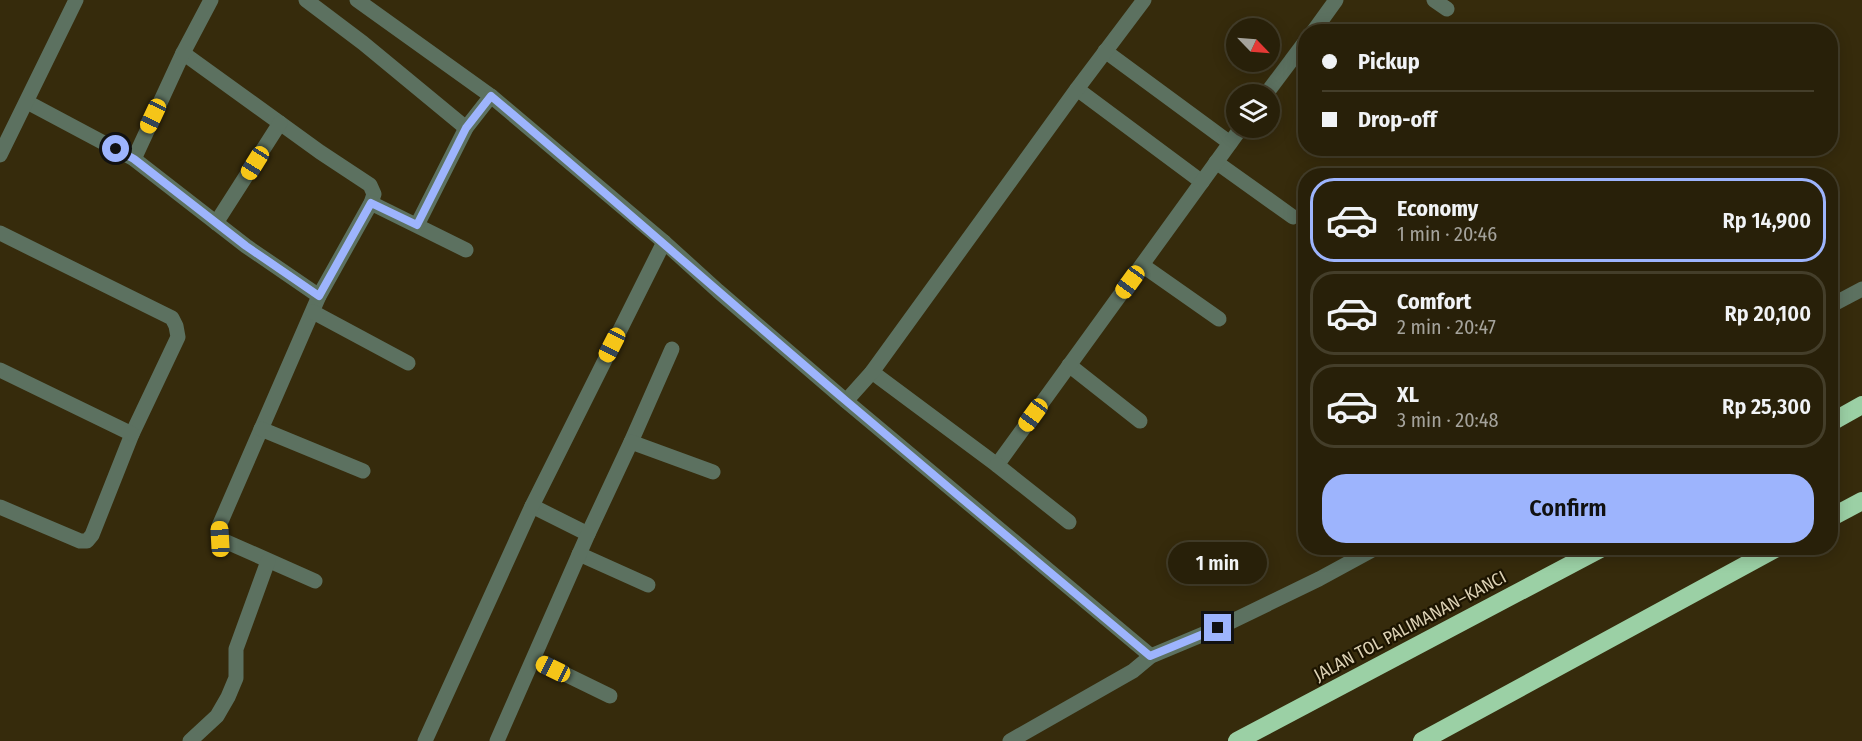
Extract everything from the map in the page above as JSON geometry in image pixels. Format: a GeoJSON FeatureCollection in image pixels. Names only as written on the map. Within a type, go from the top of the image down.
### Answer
{"type":"FeatureCollection","features":[{"type":"Feature","properties":{"kind":"highway"},"geometry":{"type":"LineString","coordinates":[[1838,418],[1862,405]]}},
{"type":"Feature","properties":{"kind":"highway"},"geometry":{"type":"LineString","coordinates":[[1838,514],[1862,501]]}},
{"type":"Feature","properties":{"kind":"highway","name":"JALAN TOL PALIMANAN–KANCI"},"geometry":{"type":"LineString","coordinates":[[1237,741],[1589,555]]}},
{"type":"Feature","properties":{"kind":"highway"},"geometry":{"type":"LineString","coordinates":[[1422,741],[1764,555]]}},
{"type":"Feature","properties":{"kind":"street"},"geometry":{"type":"LineString","coordinates":[[0,155],[76,0]]}},
{"type":"Feature","properties":{"kind":"street"},"geometry":{"type":"LineString","coordinates":[[134,159],[183,53],[211,0]]}},
{"type":"Feature","properties":{"kind":"street"},"geometry":{"type":"LineString","coordinates":[[306,0],[363,43],[466,128]]}},
{"type":"Feature","properties":{"kind":"street"},"geometry":{"type":"LineString","coordinates":[[357,0],[491,96],[664,242],[846,401],[1150,656]]}},
{"type":"Feature","properties":{"kind":"street"},"geometry":{"type":"LineString","coordinates":[[846,401],[872,372],[1144,0]]}},
{"type":"Feature","properties":{"kind":"street"},"geometry":{"type":"LineString","coordinates":[[1319,24],[1336,0]]}},
{"type":"Feature","properties":{"kind":"street"},"geometry":{"type":"LineString","coordinates":[[1434,0],[1447,9]]}},
{"type":"Feature","properties":{"kind":"street"},"geometry":{"type":"LineString","coordinates":[[1105,51],[1230,143]]}},
{"type":"Feature","properties":{"kind":"street"},"geometry":{"type":"LineString","coordinates":[[183,53],[370,185],[375,194],[319,296],[219,526],[220,539],[315,581]]}},
{"type":"Feature","properties":{"kind":"street"},"geometry":{"type":"LineString","coordinates":[[1276,84],[1298,62]]}},
{"type":"Feature","properties":{"kind":"street"},"geometry":{"type":"LineString","coordinates":[[1077,89],[1203,182]]}},
{"type":"Feature","properties":{"kind":"street"},"geometry":{"type":"LineString","coordinates":[[417,225],[466,128],[491,96]]}},
{"type":"Feature","properties":{"kind":"street"},"geometry":{"type":"LineString","coordinates":[[27,102],[134,159],[246,246],[319,296]]}},
{"type":"Feature","properties":{"kind":"street"},"geometry":{"type":"LineString","coordinates":[[216,223],[280,123]]}},
{"type":"Feature","properties":{"kind":"street"},"geometry":{"type":"LineString","coordinates":[[997,465],[1234,138]]}},
{"type":"Feature","properties":{"kind":"street"},"geometry":{"type":"LineString","coordinates":[[1216,162],[1293,217]]}},
{"type":"Feature","properties":{"kind":"street"},"geometry":{"type":"LineString","coordinates":[[371,203],[466,250]]}},
{"type":"Feature","properties":{"kind":"street"},"geometry":{"type":"LineString","coordinates":[[0,233],[172,318],[178,337],[132,434],[92,535],[87,541],[80,542],[0,507]]}},
{"type":"Feature","properties":{"kind":"street"},"geometry":{"type":"LineString","coordinates":[[425,741],[532,506],[664,242]]}},
{"type":"Feature","properties":{"kind":"street"},"geometry":{"type":"LineString","coordinates":[[1142,265],[1219,319]]}},
{"type":"Feature","properties":{"kind":"street"},"geometry":{"type":"LineString","coordinates":[[1838,302],[1862,289]]}},
{"type":"Feature","properties":{"kind":"street"},"geometry":{"type":"LineString","coordinates":[[313,312],[408,363]]}},
{"type":"Feature","properties":{"kind":"street"},"geometry":{"type":"LineString","coordinates":[[497,741],[672,349]]}},
{"type":"Feature","properties":{"kind":"street"},"geometry":{"type":"LineString","coordinates":[[1069,365],[1140,421]]}},
{"type":"Feature","properties":{"kind":"street"},"geometry":{"type":"LineString","coordinates":[[0,370],[132,434]]}},
{"type":"Feature","properties":{"kind":"street"},"geometry":{"type":"LineString","coordinates":[[872,372],[1069,522]]}},
{"type":"Feature","properties":{"kind":"street"},"geometry":{"type":"LineString","coordinates":[[261,429],[363,471]]}},
{"type":"Feature","properties":{"kind":"street"},"geometry":{"type":"LineString","coordinates":[[631,442],[713,472]]}},
{"type":"Feature","properties":{"kind":"street"},"geometry":{"type":"LineString","coordinates":[[532,506],[588,534]]}},
{"type":"Feature","properties":{"kind":"street"},"geometry":{"type":"LineString","coordinates":[[579,554],[648,585]]}},
{"type":"Feature","properties":{"kind":"street"},"geometry":{"type":"LineString","coordinates":[[1010,741],[1133,671],[1150,656],[1218,628],[1362,555]]}},
{"type":"Feature","properties":{"kind":"street"},"geometry":{"type":"LineString","coordinates":[[190,741],[217,716],[228,697],[236,678],[236,649],[268,561]]}},
{"type":"Feature","properties":{"kind":"street"},"geometry":{"type":"LineString","coordinates":[[534,659],[610,696]]}},
{"type":"Feature","properties":{"kind":"route"},"geometry":{"type":"LineString","coordinates":[[116,149],[134,159],[246,246],[319,296],[371,203],[417,225],[466,128],[491,96],[664,242],[846,401],[1150,656],[1218,628]]}}]}
